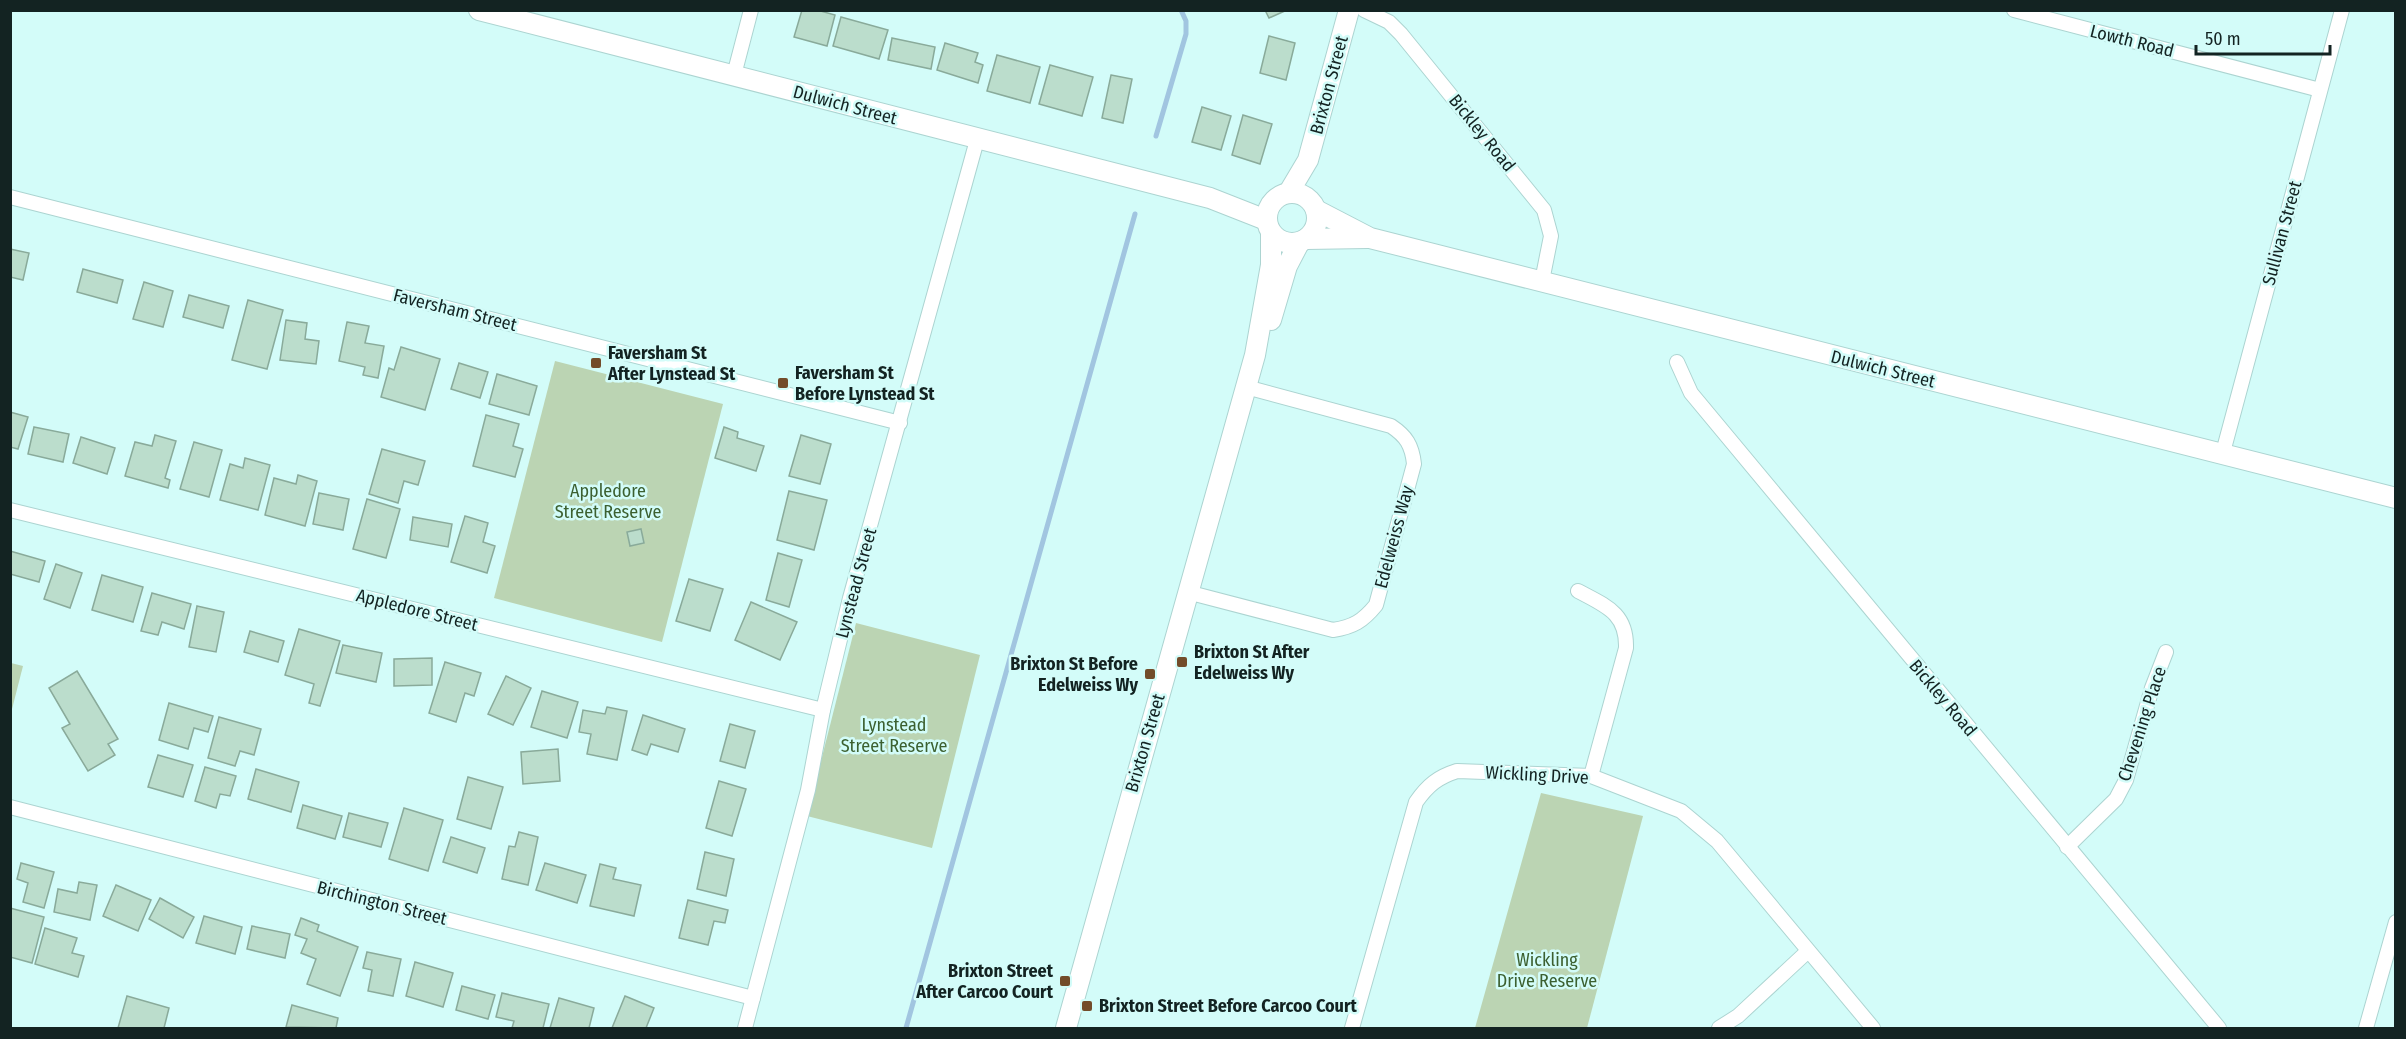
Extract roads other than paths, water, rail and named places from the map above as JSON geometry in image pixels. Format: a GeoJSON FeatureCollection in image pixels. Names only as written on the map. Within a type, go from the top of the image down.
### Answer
{"type":"FeatureCollection","features":[{"type":"Feature","properties":{"kind":"street","name":"Dulwich Street"},"geometry":{"type":"LineString","coordinates":[[479,10],[977,140],[1210,198],[1269,226]]}},
{"type":"Feature","properties":{"kind":"street"},"geometry":{"type":"LineString","coordinates":[[734,75],[751,10]]}},
{"type":"Feature","properties":{"kind":"street","name":"Brixton Street"},"geometry":{"type":"LineString","coordinates":[[1281,196],[1308,160],[1349,10]]}},
{"type":"Feature","properties":{"kind":"street","name":"Bickley Road"},"geometry":{"type":"LineString","coordinates":[[1364,10],[1389,22],[1401,34],[1544,210],[1551,236],[1542,281]]}},
{"type":"Feature","properties":{"kind":"street","name":"Lowth Road"},"geometry":{"type":"LineString","coordinates":[[2014,10],[2320,90]]}},
{"type":"Feature","properties":{"kind":"street","name":"Sullivan Street"},"geometry":{"type":"LineString","coordinates":[[2222,456],[2342,10]]}},
{"type":"Feature","properties":{"kind":"street","name":"Lynstead Street"},"geometry":{"type":"LineString","coordinates":[[745,1029],[808,790],[823,710],[850,598],[977,140]]}},
{"type":"Feature","properties":{"kind":"street","name":"Brixton Street"},"geometry":{"type":"LineString","coordinates":[[1308,160],[1314,206]]}},
{"type":"Feature","properties":{"kind":"street","name":"Dulwich Street"},"geometry":{"type":"LineString","coordinates":[[1210,198],[1281,196]]}},
{"type":"Feature","properties":{"kind":"street"},"geometry":{"type":"LineString","coordinates":[[1281,196],[1306,196],[1314,206],[1316,226],[1302,241],[1282,242],[1269,226],[1269,206],[1281,196]]}},
{"type":"Feature","properties":{"kind":"street","name":"Faversham Street"},"geometry":{"type":"LineString","coordinates":[[10,197],[900,423]]}},
{"type":"Feature","properties":{"kind":"street","name":"Dulwich Street"},"geometry":{"type":"LineString","coordinates":[[1314,206],[1370,238],[2222,456],[2396,498]]}},
{"type":"Feature","properties":{"kind":"street","name":"Brixton Street"},"geometry":{"type":"LineString","coordinates":[[1066,1029],[1255,355],[1271,265],[1269,226]]}},
{"type":"Feature","properties":{"kind":"street","name":"Dulwich Street"},"geometry":{"type":"LineString","coordinates":[[1302,241],[1370,238]]}},
{"type":"Feature","properties":{"kind":"street","name":"Brixton Street"},"geometry":{"type":"LineString","coordinates":[[1255,355],[1273,315],[1287,266],[1302,241]]}},
{"type":"Feature","properties":{"kind":"street","name":"Bickley Road"},"geometry":{"type":"LineString","coordinates":[[1677,362],[1691,393],[2219,1029]]}},
{"type":"Feature","properties":{"kind":"street","name":"Edelweiss Way"},"geometry":{"type":"LineString","coordinates":[[1187,592],[1333,630],[1349,628],[1365,619],[1376,605],[1414,464],[1413,450],[1405,435],[1391,426],[1246,387]]}},
{"type":"Feature","properties":{"kind":"street","name":"Appledore Street"},"geometry":{"type":"LineString","coordinates":[[10,510],[823,710]]}},
{"type":"Feature","properties":{"kind":"street"},"geometry":{"type":"LineString","coordinates":[[1578,591],[1607,606],[1618,617],[1626,631],[1626,648],[1591,776]]}},
{"type":"Feature","properties":{"kind":"street","name":"Chevening Place"},"geometry":{"type":"LineString","coordinates":[[2067,848],[2116,799],[2126,780],[2152,688],[2166,652]]}},
{"type":"Feature","properties":{"kind":"street","name":"Wickling Drive"},"geometry":{"type":"LineString","coordinates":[[1353,1029],[1416,802],[1428,785],[1441,776],[1457,771],[1591,776],[1681,811],[1717,841],[1873,1029]]}},
{"type":"Feature","properties":{"kind":"street","name":"Birchington Street"},"geometry":{"type":"LineString","coordinates":[[10,807],[753,999]]}},
{"type":"Feature","properties":{"kind":"street"},"geometry":{"type":"LineString","coordinates":[[2366,1029],[2396,922]]}},
{"type":"Feature","properties":{"kind":"street"},"geometry":{"type":"LineString","coordinates":[[1719,1029],[1738,1016],[1808,951]]}},
{"type":"Feature","properties":{"kind":"waterway"},"geometry":{"type":"LineString","coordinates":[[1156,136],[1186,34],[1186,21],[1181,10]]}},
{"type":"Feature","properties":{"kind":"waterway"},"geometry":{"type":"LineString","coordinates":[[906,1028],[1135,214]]}},
{"type":"Feature","properties":{"kind":"place","name":"Faversham St After Lynstead St"},"geometry":{"type":"Point","coordinates":[596,363]}},
{"type":"Feature","properties":{"kind":"place","name":"Faversham St Before Lynstead St"},"geometry":{"type":"Point","coordinates":[783,383]}},
{"type":"Feature","properties":{"kind":"place","name":"Brixton St After Edelweiss Wy"},"geometry":{"type":"Point","coordinates":[1182,662]}},
{"type":"Feature","properties":{"kind":"place","name":"Brixton St Before Edelweiss Wy"},"geometry":{"type":"Point","coordinates":[1150,674]}},
{"type":"Feature","properties":{"kind":"place","name":"Brixton Street After Carcoo Court"},"geometry":{"type":"Point","coordinates":[1065,981]}},
{"type":"Feature","properties":{"kind":"place","name":"Brixton Street Before Carcoo Court"},"geometry":{"type":"Point","coordinates":[1087,1006]}},
{"type":"Feature","properties":{"kind":"park label","name":"Appledore Street Reserve"},"geometry":{"type":"Point","coordinates":[608,501]}},
{"type":"Feature","properties":{"kind":"park label","name":"Lynstead Street Reserve"},"geometry":{"type":"Point","coordinates":[894,735]}},
{"type":"Feature","properties":{"kind":"park label","name":"Wickling Drive Reserve"},"geometry":{"type":"Point","coordinates":[1547,970]}}]}
